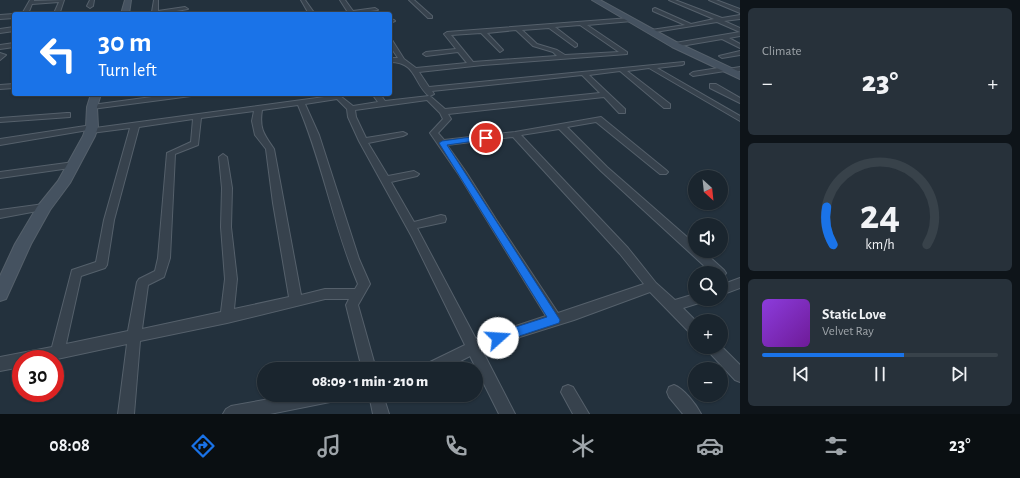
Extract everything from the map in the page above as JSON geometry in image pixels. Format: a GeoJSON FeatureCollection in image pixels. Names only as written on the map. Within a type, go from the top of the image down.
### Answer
{"type":"FeatureCollection","features":[{"type":"Feature","properties":{"kind":"street"},"geometry":{"type":"LineString","coordinates":[[26,12],[31,2],[61,0],[58,11]]}},
{"type":"Feature","properties":{"kind":"street"},"geometry":{"type":"LineString","coordinates":[[90,6],[92,0]]}},
{"type":"Feature","properties":{"kind":"street"},"geometry":{"type":"LineString","coordinates":[[125,12],[128,0]]}},
{"type":"Feature","properties":{"kind":"street"},"geometry":{"type":"LineString","coordinates":[[155,12],[158,0]]}},
{"type":"Feature","properties":{"kind":"street"},"geometry":{"type":"LineString","coordinates":[[303,0],[311,12]]}},
{"type":"Feature","properties":{"kind":"street"},"geometry":{"type":"LineString","coordinates":[[342,1],[352,0]]}},
{"type":"Feature","properties":{"kind":"street"},"geometry":{"type":"LineString","coordinates":[[411,0],[430,17]]}},
{"type":"Feature","properties":{"kind":"street"},"geometry":{"type":"LineString","coordinates":[[596,0],[675,46],[740,76]]}},
{"type":"Feature","properties":{"kind":"street"},"geometry":{"type":"LineString","coordinates":[[671,0],[740,30]]}},
{"type":"Feature","properties":{"kind":"street"},"geometry":{"type":"LineString","coordinates":[[711,0],[740,10]]}},
{"type":"Feature","properties":{"kind":"street"},"geometry":{"type":"LineString","coordinates":[[342,1],[350,12]]}},
{"type":"Feature","properties":{"kind":"street"},"geometry":{"type":"LineString","coordinates":[[162,12],[185,9]]}},
{"type":"Feature","properties":{"kind":"street"},"geometry":{"type":"LineString","coordinates":[[359,12],[375,10]]}},
{"type":"Feature","properties":{"kind":"street"},"geometry":{"type":"LineString","coordinates":[[656,10],[690,25]]}},
{"type":"Feature","properties":{"kind":"street"},"geometry":{"type":"LineString","coordinates":[[0,17],[12,16]]}},
{"type":"Feature","properties":{"kind":"street"},"geometry":{"type":"LineString","coordinates":[[651,32],[740,17]]}},
{"type":"Feature","properties":{"kind":"street"},"geometry":{"type":"LineString","coordinates":[[472,65],[447,34],[630,20]]}},
{"type":"Feature","properties":{"kind":"street"},"geometry":{"type":"LineString","coordinates":[[415,70],[626,53],[582,24]]}},
{"type":"Feature","properties":{"kind":"street"},"geometry":{"type":"LineString","coordinates":[[551,27],[575,45]]}},
{"type":"Feature","properties":{"kind":"street"},"geometry":{"type":"LineString","coordinates":[[0,31],[12,29]]}},
{"type":"Feature","properties":{"kind":"street"},"geometry":{"type":"LineString","coordinates":[[518,29],[538,47],[552,49],[564,58]]}},
{"type":"Feature","properties":{"kind":"street"},"geometry":{"type":"LineString","coordinates":[[483,32],[500,50]]}},
{"type":"Feature","properties":{"kind":"street"},"geometry":{"type":"LineString","coordinates":[[675,46],[740,34]]}},
{"type":"Feature","properties":{"kind":"street"},"geometry":{"type":"LineString","coordinates":[[723,37],[740,46]]}},
{"type":"Feature","properties":{"kind":"street"},"geometry":{"type":"LineString","coordinates":[[392,44],[402,60],[415,70],[431,93],[429,98]]}},
{"type":"Feature","properties":{"kind":"street"},"geometry":{"type":"LineString","coordinates":[[0,47],[11,45]]}},
{"type":"Feature","properties":{"kind":"street"},"geometry":{"type":"LineString","coordinates":[[426,54],[460,50]]}},
{"type":"Feature","properties":{"kind":"street"},"geometry":{"type":"LineString","coordinates":[[722,56],[740,53]]}},
{"type":"Feature","properties":{"kind":"street"},"geometry":{"type":"LineString","coordinates":[[0,55],[3,55],[0,58]]}},
{"type":"Feature","properties":{"kind":"street"},"geometry":{"type":"LineString","coordinates":[[392,60],[402,60]]}},
{"type":"Feature","properties":{"kind":"street"},"geometry":{"type":"LineString","coordinates":[[428,89],[682,63]]}},
{"type":"Feature","properties":{"kind":"street"},"geometry":{"type":"LineString","coordinates":[[651,67],[740,118]]}},
{"type":"Feature","properties":{"kind":"street"},"geometry":{"type":"LineString","coordinates":[[693,74],[740,69]]}},
{"type":"Feature","properties":{"kind":"street"},"geometry":{"type":"LineString","coordinates":[[622,70],[667,106]]}},
{"type":"Feature","properties":{"kind":"street"},"geometry":{"type":"LineString","coordinates":[[585,74],[622,111]]}},
{"type":"Feature","properties":{"kind":"street"},"geometry":{"type":"LineString","coordinates":[[0,87],[12,86]]}},
{"type":"Feature","properties":{"kind":"street"},"geometry":{"type":"LineString","coordinates":[[713,86],[740,101]]}},
{"type":"Feature","properties":{"kind":"street"},"geometry":{"type":"LineString","coordinates":[[443,112],[606,95]]}},
{"type":"Feature","properties":{"kind":"street"},"geometry":{"type":"LineString","coordinates":[[0,294],[23,244],[44,207],[63,183],[74,165],[91,129],[94,100],[164,96]]}},
{"type":"Feature","properties":{"kind":"street"},"geometry":{"type":"LineString","coordinates":[[0,142],[91,129],[135,125],[258,109],[339,96],[352,108],[352,117],[363,141],[411,226],[507,414]]}},
{"type":"Feature","properties":{"kind":"street"},"geometry":{"type":"LineString","coordinates":[[377,96],[382,103]]}},
{"type":"Feature","properties":{"kind":"street"},"geometry":{"type":"LineString","coordinates":[[352,108],[429,98]]}},
{"type":"Feature","properties":{"kind":"street"},"geometry":{"type":"LineString","coordinates":[[429,98],[443,112],[447,119],[434,133],[442,143],[554,320]]}},
{"type":"Feature","properties":{"kind":"street"},"geometry":{"type":"LineString","coordinates":[[301,103],[315,135],[354,259],[364,284],[352,305],[367,362]]}},
{"type":"Feature","properties":{"kind":"street"},"geometry":{"type":"LineString","coordinates":[[258,109],[256,121],[259,135],[270,149],[278,203],[296,301]]}},
{"type":"Feature","properties":{"kind":"street"},"geometry":{"type":"LineString","coordinates":[[0,120],[67,115]]}},
{"type":"Feature","properties":{"kind":"street"},"geometry":{"type":"LineString","coordinates":[[126,414],[134,336],[143,282],[160,274],[164,258],[171,153],[195,142],[197,117]]}},
{"type":"Feature","properties":{"kind":"street"},"geometry":{"type":"LineString","coordinates":[[442,143],[515,134],[598,119],[663,172]]}},
{"type":"Feature","properties":{"kind":"street"},"geometry":{"type":"LineString","coordinates":[[58,350],[76,273],[101,265],[109,220],[135,125]]}},
{"type":"Feature","properties":{"kind":"street"},"geometry":{"type":"LineString","coordinates":[[561,126],[604,169],[711,266]]}},
{"type":"Feature","properties":{"kind":"street"},"geometry":{"type":"LineString","coordinates":[[363,141],[403,134]]}},
{"type":"Feature","properties":{"kind":"street"},"geometry":{"type":"LineString","coordinates":[[515,134],[624,251],[652,286],[688,322]]}},
{"type":"Feature","properties":{"kind":"street"},"geometry":{"type":"LineString","coordinates":[[223,157],[227,188],[226,227],[230,279],[227,317]]}},
{"type":"Feature","properties":{"kind":"street"},"geometry":{"type":"LineString","coordinates":[[0,175],[74,165]]}},
{"type":"Feature","properties":{"kind":"street"},"geometry":{"type":"LineString","coordinates":[[385,180],[414,174]]}},
{"type":"Feature","properties":{"kind":"street"},"geometry":{"type":"LineString","coordinates":[[0,214],[44,207]]}},
{"type":"Feature","properties":{"kind":"street"},"geometry":{"type":"LineString","coordinates":[[411,226],[441,218]]}},
{"type":"Feature","properties":{"kind":"street"},"geometry":{"type":"LineString","coordinates":[[728,279],[737,284]]}},
{"type":"Feature","properties":{"kind":"street"},"geometry":{"type":"LineString","coordinates":[[445,362],[484,342],[574,314],[652,286]]}},
{"type":"Feature","properties":{"kind":"street"},"geometry":{"type":"LineString","coordinates":[[64,351],[227,317],[325,294],[358,294]]}},
{"type":"Feature","properties":{"kind":"street"},"geometry":{"type":"LineString","coordinates":[[673,306],[688,301]]}},
{"type":"Feature","properties":{"kind":"street"},"geometry":{"type":"LineString","coordinates":[[720,354],[740,375]]}},
{"type":"Feature","properties":{"kind":"street"},"geometry":{"type":"LineString","coordinates":[[0,364],[12,362]]}},
{"type":"Feature","properties":{"kind":"street"},"geometry":{"type":"LineString","coordinates":[[568,392],[581,414]]}},
{"type":"Feature","properties":{"kind":"street"},"geometry":{"type":"LineString","coordinates":[[674,392],[693,414]]}},
{"type":"Feature","properties":{"kind":"street"},"geometry":{"type":"LineString","coordinates":[[231,414],[294,402]]}},
{"type":"Feature","properties":{"kind":"street"},"geometry":{"type":"LineString","coordinates":[[378,402],[381,414]]}},
{"type":"Feature","properties":{"kind":"route"},"geometry":{"type":"LineString","coordinates":[[486,138],[442,143],[536,289],[554,320],[525,328],[498,338]]}}]}
